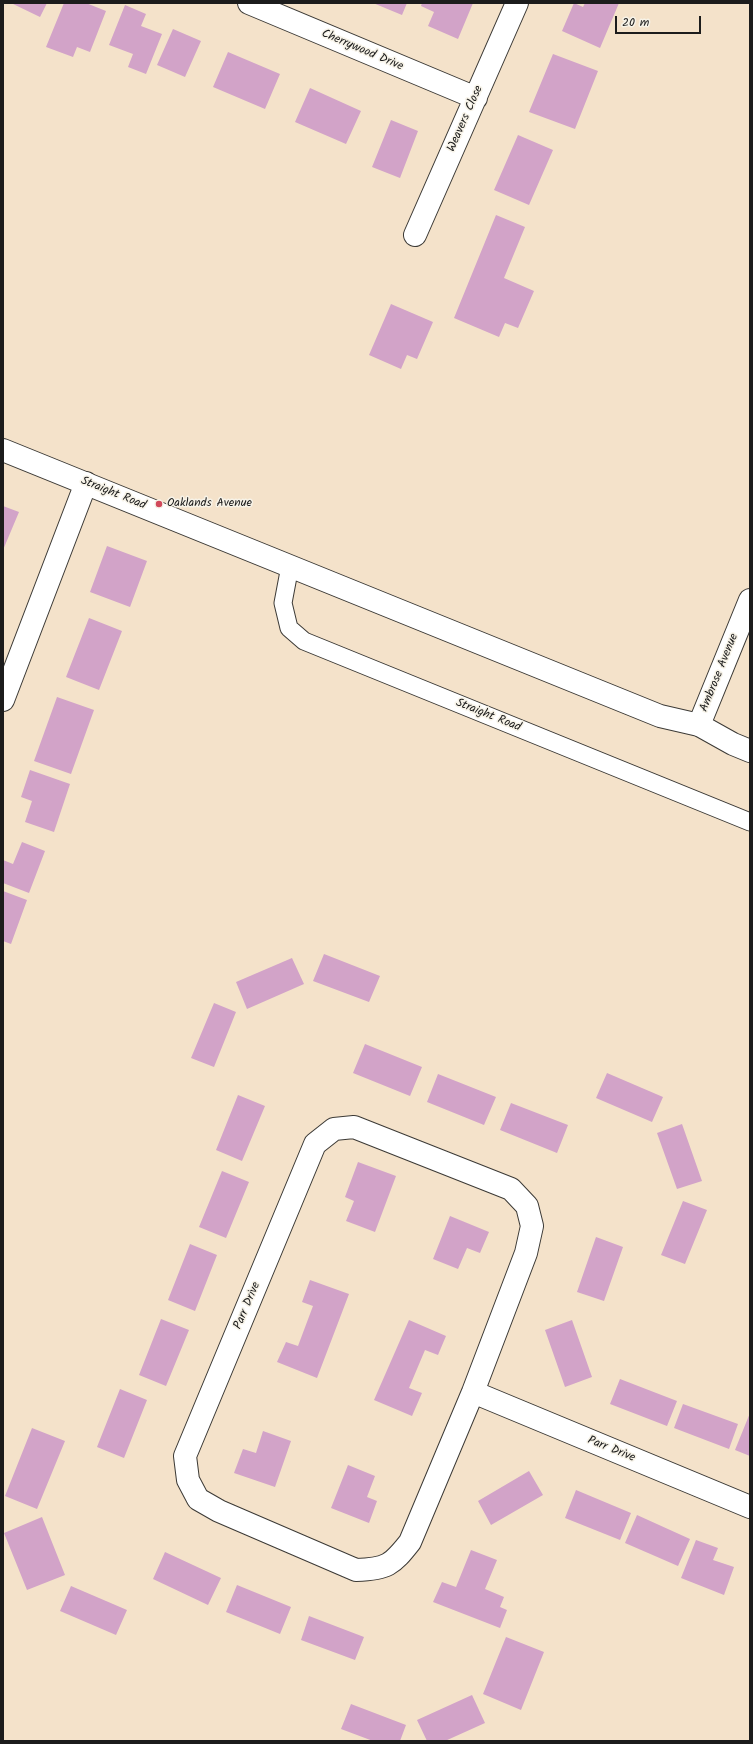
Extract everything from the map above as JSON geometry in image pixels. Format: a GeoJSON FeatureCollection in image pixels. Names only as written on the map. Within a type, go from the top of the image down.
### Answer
{"type":"FeatureCollection","features":[{"type":"Feature","properties":{"kind":"street","name":"Cherrywood Drive"},"geometry":{"type":"LineString","coordinates":[[249,3],[476,98]]}},
{"type":"Feature","properties":{"kind":"street","name":"Weavers Close"},"geometry":{"type":"LineString","coordinates":[[415,235],[517,3]]}},
{"type":"Feature","properties":{"kind":"street","name":"Straight Road"},"geometry":{"type":"LineString","coordinates":[[3,450],[86,482],[660,716],[699,725],[750,751]]}},
{"type":"Feature","properties":{"kind":"street"},"geometry":{"type":"LineString","coordinates":[[3,700],[86,482]]}},
{"type":"Feature","properties":{"kind":"street","name":"Ambrose Avenue"},"geometry":{"type":"LineString","coordinates":[[699,725],[750,600]]}},
{"type":"Feature","properties":{"kind":"street","name":"Parr Drive"},"geometry":{"type":"LineString","coordinates":[[354,1127],[504,1186],[511,1189],[527,1206],[532,1226],[526,1253],[472,1392],[410,1542],[394,1562],[376,1569],[356,1570],[219,1511],[198,1499],[188,1480],[185,1456],[306,1165],[315,1144],[334,1129],[354,1127]]}},
{"type":"Feature","properties":{"kind":"street","name":"Parr Drive"},"geometry":{"type":"LineString","coordinates":[[472,1392],[750,1507]]}},
{"type":"Feature","properties":{"kind":"lane","name":"Straight Road"},"geometry":{"type":"LineString","coordinates":[[290,566],[283,603],[289,628],[304,641],[750,822]]}},
{"type":"Feature","properties":{"kind":"building"},"geometry":{"type":"Polygon","coordinates":[[[11,3],[47,3],[40,17],[11,3]]]}},
{"type":"Feature","properties":{"kind":"building"},"geometry":{"type":"Polygon","coordinates":[[[64,3],[86,3],[106,11],[90,52],[77,47],[73,57],[46,47],[64,3]]]}},
{"type":"Feature","properties":{"kind":"building"},"geometry":{"type":"Polygon","coordinates":[[[373,3],[407,3],[402,15],[373,3]]]}},
{"type":"Feature","properties":{"kind":"building"},"geometry":{"type":"Polygon","coordinates":[[[422,3],[473,3],[458,39],[428,26],[434,12],[421,6],[422,3]]]}},
{"type":"Feature","properties":{"kind":"building"},"geometry":{"type":"Polygon","coordinates":[[[574,3],[583,7],[585,3],[619,3],[600,48],[562,31],[574,3]]]}},
{"type":"Feature","properties":{"kind":"building"},"geometry":{"type":"Polygon","coordinates":[[[125,5],[146,14],[141,26],[162,34],[146,74],[128,67],[133,54],[109,45],[125,5]]]}},
{"type":"Feature","properties":{"kind":"building"},"geometry":{"type":"Polygon","coordinates":[[[173,29],[201,41],[185,77],[157,65],[173,29]]]}},
{"type":"Feature","properties":{"kind":"building"},"geometry":{"type":"Polygon","coordinates":[[[228,52],[280,74],[265,109],[213,87],[228,52]]]}},
{"type":"Feature","properties":{"kind":"building"},"geometry":{"type":"Polygon","coordinates":[[[553,54],[598,71],[575,129],[529,112],[553,54]]]}},
{"type":"Feature","properties":{"kind":"building"},"geometry":{"type":"Polygon","coordinates":[[[310,88],[361,111],[346,144],[295,122],[310,88]]]}},
{"type":"Feature","properties":{"kind":"building"},"geometry":{"type":"Polygon","coordinates":[[[391,120],[418,131],[400,178],[372,167],[391,120]]]}},
{"type":"Feature","properties":{"kind":"building"},"geometry":{"type":"Polygon","coordinates":[[[518,135],[553,150],[529,205],[494,190],[518,135]]]}},
{"type":"Feature","properties":{"kind":"building"},"geometry":{"type":"Polygon","coordinates":[[[496,215],[525,227],[504,278],[534,291],[518,328],[505,323],[499,337],[454,318],[496,215]]]}},
{"type":"Feature","properties":{"kind":"building"},"geometry":{"type":"Polygon","coordinates":[[[391,304],[433,322],[417,359],[407,355],[401,369],[369,355],[391,304]]]}},
{"type":"Feature","properties":{"kind":"building"},"geometry":{"type":"Polygon","coordinates":[[[3,506],[19,512],[3,550],[3,506]]]}},
{"type":"Feature","properties":{"kind":"building"},"geometry":{"type":"Polygon","coordinates":[[[107,546],[147,561],[130,607],[90,592],[107,546]]]}},
{"type":"Feature","properties":{"kind":"building"},"geometry":{"type":"Polygon","coordinates":[[[89,618],[122,631],[99,690],[66,677],[89,618]]]}},
{"type":"Feature","properties":{"kind":"building"},"geometry":{"type":"Polygon","coordinates":[[[57,697],[94,710],[71,774],[34,761],[57,697]]]}},
{"type":"Feature","properties":{"kind":"building"},"geometry":{"type":"Polygon","coordinates":[[[30,770],[70,784],[54,832],[25,822],[32,801],[21,797],[30,770]]]}},
{"type":"Feature","properties":{"kind":"building"},"geometry":{"type":"Polygon","coordinates":[[[22,842],[45,851],[29,893],[3,883],[3,860],[13,864],[22,842]]]}},
{"type":"Feature","properties":{"kind":"building"},"geometry":{"type":"Polygon","coordinates":[[[3,891],[27,900],[11,944],[3,941],[3,891]]]}},
{"type":"Feature","properties":{"kind":"building"},"geometry":{"type":"Polygon","coordinates":[[[324,954],[380,976],[369,1002],[313,981],[324,954]]]}},
{"type":"Feature","properties":{"kind":"building"},"geometry":{"type":"Polygon","coordinates":[[[292,958],[304,984],[247,1009],[236,982],[292,958]]]}},
{"type":"Feature","properties":{"kind":"building"},"geometry":{"type":"Polygon","coordinates":[[[214,1003],[236,1012],[214,1067],[191,1058],[214,1003]]]}},
{"type":"Feature","properties":{"kind":"building"},"geometry":{"type":"Polygon","coordinates":[[[365,1044],[422,1067],[410,1096],[353,1073],[365,1044]]]}},
{"type":"Feature","properties":{"kind":"building"},"geometry":{"type":"Polygon","coordinates":[[[607,1073],[663,1097],[652,1122],[596,1098],[607,1073]]]}},
{"type":"Feature","properties":{"kind":"building"},"geometry":{"type":"Polygon","coordinates":[[[438,1074],[496,1097],[484,1125],[427,1102],[438,1074]]]}},
{"type":"Feature","properties":{"kind":"building"},"geometry":{"type":"Polygon","coordinates":[[[238,1095],[265,1106],[242,1161],[216,1150],[238,1095]]]}},
{"type":"Feature","properties":{"kind":"building"},"geometry":{"type":"Polygon","coordinates":[[[511,1103],[568,1125],[557,1153],[500,1130],[511,1103]]]}},
{"type":"Feature","properties":{"kind":"building"},"geometry":{"type":"Polygon","coordinates":[[[682,1124],[702,1181],[677,1189],[657,1133],[682,1124]]]}},
{"type":"Feature","properties":{"kind":"building"},"geometry":{"type":"Polygon","coordinates":[[[358,1162],[396,1176],[375,1232],[346,1221],[354,1201],[345,1197],[358,1162]]]}},
{"type":"Feature","properties":{"kind":"building"},"geometry":{"type":"Polygon","coordinates":[[[222,1171],[249,1182],[226,1238],[199,1227],[222,1171]]]}},
{"type":"Feature","properties":{"kind":"building"},"geometry":{"type":"Polygon","coordinates":[[[683,1201],[707,1210],[685,1264],[661,1255],[683,1201]]]}},
{"type":"Feature","properties":{"kind":"building"},"geometry":{"type":"Polygon","coordinates":[[[450,1216],[489,1232],[480,1253],[467,1248],[458,1269],[433,1259],[450,1216]]]}},
{"type":"Feature","properties":{"kind":"building"},"geometry":{"type":"Polygon","coordinates":[[[596,1237],[623,1247],[604,1301],[577,1292],[596,1237]]]}},
{"type":"Feature","properties":{"kind":"building"},"geometry":{"type":"Polygon","coordinates":[[[190,1244],[217,1255],[195,1311],[168,1300],[190,1244]]]}},
{"type":"Feature","properties":{"kind":"building"},"geometry":{"type":"Polygon","coordinates":[[[310,1280],[349,1294],[317,1378],[277,1362],[286,1342],[298,1346],[313,1306],[302,1302],[310,1280]]]}},
{"type":"Feature","properties":{"kind":"building"},"geometry":{"type":"Polygon","coordinates":[[[161,1319],[189,1330],[166,1386],[139,1375],[161,1319]]]}},
{"type":"Feature","properties":{"kind":"building"},"geometry":{"type":"Polygon","coordinates":[[[409,1320],[446,1336],[438,1355],[425,1350],[409,1388],[422,1393],[412,1416],[374,1400],[409,1320]]]}},
{"type":"Feature","properties":{"kind":"building"},"geometry":{"type":"Polygon","coordinates":[[[572,1320],[592,1377],[565,1387],[545,1330],[572,1320]]]}},
{"type":"Feature","properties":{"kind":"building"},"geometry":{"type":"Polygon","coordinates":[[[620,1379],[677,1401],[667,1426],[610,1404],[620,1379]]]}},
{"type":"Feature","properties":{"kind":"building"},"geometry":{"type":"Polygon","coordinates":[[[120,1389],[147,1400],[124,1458],[97,1447],[120,1389]]]}},
{"type":"Feature","properties":{"kind":"building"},"geometry":{"type":"Polygon","coordinates":[[[683,1404],[738,1424],[729,1449],[674,1428],[683,1404]]]}},
{"type":"Feature","properties":{"kind":"building"},"geometry":{"type":"Polygon","coordinates":[[[750,1413],[750,1456],[735,1450],[750,1413]]]}},
{"type":"Feature","properties":{"kind":"building"},"geometry":{"type":"Polygon","coordinates":[[[32,1428],[65,1441],[37,1509],[5,1496],[32,1428]]]}},
{"type":"Feature","properties":{"kind":"building"},"geometry":{"type":"Polygon","coordinates":[[[263,1431],[291,1441],[275,1487],[234,1473],[243,1449],[256,1453],[263,1431]]]}},
{"type":"Feature","properties":{"kind":"building"},"geometry":{"type":"Polygon","coordinates":[[[348,1465],[375,1476],[367,1497],[377,1501],[369,1523],[331,1508],[348,1465]]]}},
{"type":"Feature","properties":{"kind":"building"},"geometry":{"type":"Polygon","coordinates":[[[529,1471],[543,1495],[491,1525],[478,1501],[529,1471]]]}},
{"type":"Feature","properties":{"kind":"building"},"geometry":{"type":"Polygon","coordinates":[[[576,1490],[631,1513],[620,1540],[565,1518],[576,1490]]]}},
{"type":"Feature","properties":{"kind":"building"},"geometry":{"type":"Polygon","coordinates":[[[637,1515],[690,1539],[678,1566],[625,1543],[637,1515]]]}},
{"type":"Feature","properties":{"kind":"building"},"geometry":{"type":"Polygon","coordinates":[[[42,1517],[65,1575],[27,1590],[4,1533],[42,1517]]]}},
{"type":"Feature","properties":{"kind":"building"},"geometry":{"type":"Polygon","coordinates":[[[696,1540],[718,1548],[713,1560],[734,1567],[724,1595],[681,1578],[696,1540]]]}},
{"type":"Feature","properties":{"kind":"building"},"geometry":{"type":"Polygon","coordinates":[[[471,1550],[497,1560],[485,1589],[504,1597],[500,1607],[507,1610],[500,1628],[433,1602],[442,1582],[456,1587],[471,1550]]]}},
{"type":"Feature","properties":{"kind":"building"},"geometry":{"type":"Polygon","coordinates":[[[165,1552],[221,1578],[208,1605],[153,1579],[165,1552]]]}},
{"type":"Feature","properties":{"kind":"building"},"geometry":{"type":"Polygon","coordinates":[[[237,1585],[291,1607],[280,1634],[226,1612],[237,1585]]]}},
{"type":"Feature","properties":{"kind":"building"},"geometry":{"type":"Polygon","coordinates":[[[71,1586],[127,1610],[116,1635],[60,1611],[71,1586]]]}},
{"type":"Feature","properties":{"kind":"building"},"geometry":{"type":"Polygon","coordinates":[[[309,1616],[364,1637],[355,1660],[301,1640],[309,1616]]]}},
{"type":"Feature","properties":{"kind":"building"},"geometry":{"type":"Polygon","coordinates":[[[506,1637],[544,1652],[521,1710],[483,1694],[506,1637]]]}},
{"type":"Feature","properties":{"kind":"building"},"geometry":{"type":"Polygon","coordinates":[[[472,1695],[485,1723],[445,1741],[427,1741],[417,1720],[472,1695]]]}},
{"type":"Feature","properties":{"kind":"building"},"geometry":{"type":"Polygon","coordinates":[[[351,1704],[406,1725],[400,1741],[373,1741],[341,1729],[351,1704]]]}},
{"type":"Feature","properties":{"kind":"place","name":"Oaklands Avenue"},"geometry":{"type":"Point","coordinates":[159,504]}}]}
